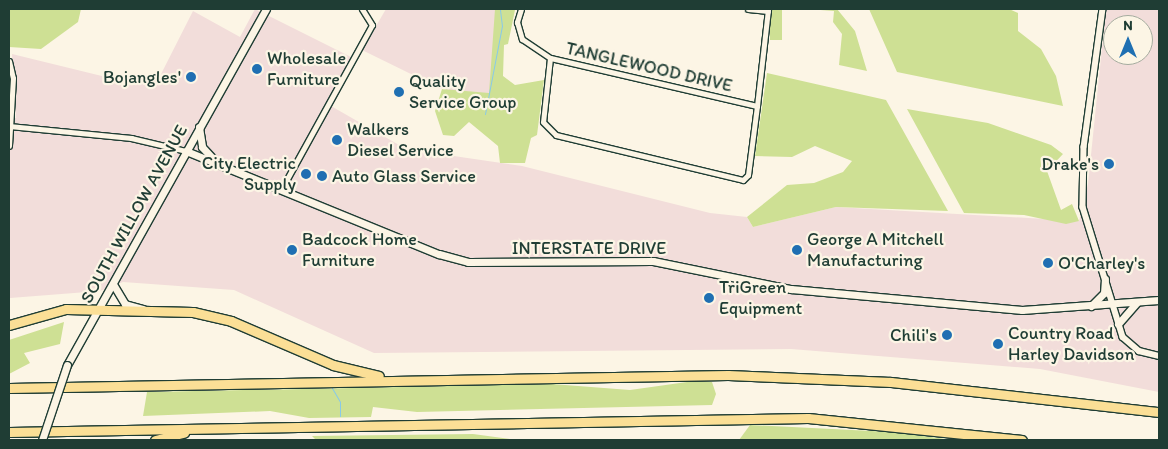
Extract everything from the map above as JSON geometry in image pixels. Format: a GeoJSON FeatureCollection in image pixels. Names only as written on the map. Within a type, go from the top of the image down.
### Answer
{"type":"FeatureCollection","features":[{"type":"Feature","properties":{"kind":"highway"},"geometry":{"type":"LineString","coordinates":[[9,325],[46,311],[99,308],[146,310],[231,321],[333,365],[408,380]]}},
{"type":"Feature","properties":{"kind":"highway"},"geometry":{"type":"LineString","coordinates":[[9,388],[408,380],[800,377],[971,389],[1159,412]]}},
{"type":"Feature","properties":{"kind":"highway"},"geometry":{"type":"LineString","coordinates":[[9,432],[808,418],[1022,440]]}},
{"type":"Feature","properties":{"kind":"highway"},"geometry":{"type":"LineString","coordinates":[[156,440],[222,428]]}},
{"type":"Feature","properties":{"kind":"main road","name":"SOUTH WILLOW AVENUE"},"geometry":{"type":"LineString","coordinates":[[42,440],[67,365],[266,9]]}},
{"type":"Feature","properties":{"kind":"main road"},"geometry":{"type":"LineString","coordinates":[[199,127],[202,147],[217,162]]}},
{"type":"Feature","properties":{"kind":"main road","name":"INTERSTATE DRIVE"},"geometry":{"type":"LineString","coordinates":[[186,151],[282,188],[439,254],[468,262],[653,261],[822,293],[1022,310],[1159,300]]}},
{"type":"Feature","properties":{"kind":"main road"},"geometry":{"type":"LineString","coordinates":[[1091,306],[1104,293],[1105,279]]}},
{"type":"Feature","properties":{"kind":"main road"},"geometry":{"type":"LineString","coordinates":[[112,284],[125,304],[146,310]]}},
{"type":"Feature","properties":{"kind":"main road"},"geometry":{"type":"LineString","coordinates":[[1118,324],[1137,302]]}},
{"type":"Feature","properties":{"kind":"street"},"geometry":{"type":"LineString","coordinates":[[282,188],[372,25],[362,9]]}},
{"type":"Feature","properties":{"kind":"street"},"geometry":{"type":"LineString","coordinates":[[521,9],[517,22],[522,39],[550,58]]}},
{"type":"Feature","properties":{"kind":"street"},"geometry":{"type":"LineString","coordinates":[[748,9],[768,10],[757,106]]}},
{"type":"Feature","properties":{"kind":"street"},"geometry":{"type":"LineString","coordinates":[[1102,9],[1081,186],[1118,324],[1130,347],[1159,356]]}},
{"type":"Feature","properties":{"kind":"street","name":"TANGLEWOOD DRIVE"},"geometry":{"type":"LineString","coordinates":[[550,58],[757,106],[748,175],[743,180],[733,180],[550,133],[543,122],[550,58]]}},
{"type":"Feature","properties":{"kind":"street"},"geometry":{"type":"LineString","coordinates":[[9,61],[9,146]]}},
{"type":"Feature","properties":{"kind":"street"},"geometry":{"type":"LineString","coordinates":[[10,126],[131,138],[186,151]]}},
{"type":"Feature","properties":{"kind":"shaded area"},"geometry":{"type":"Polygon","coordinates":[[[255,9],[357,60],[331,106],[406,149],[522,166],[710,213],[747,217],[753,227],[836,207],[1079,221],[1088,184],[1103,38],[1103,65],[1153,65],[1153,15],[1105,15],[1106,9],[1159,9],[1159,392],[1040,369],[791,349],[374,353],[234,290],[123,282],[100,291],[10,298],[9,118],[16,118],[12,54],[110,78],[157,82],[193,11],[240,37],[255,9]]]}},
{"type":"Feature","properties":{"kind":"shaded area"},"geometry":{"type":"Polygon","coordinates":[[[386,9],[501,9],[499,100],[466,101],[362,50],[386,9]]]}},
{"type":"Feature","properties":{"kind":"green space"},"geometry":{"type":"Polygon","coordinates":[[[9,9],[81,9],[78,22],[41,49],[9,47],[9,9]]]}},
{"type":"Feature","properties":{"kind":"green space"},"geometry":{"type":"Polygon","coordinates":[[[495,9],[515,10],[508,44],[504,45],[503,76],[515,85],[544,80],[537,135],[531,138],[525,163],[500,163],[498,146],[469,122],[454,136],[443,135],[435,111],[442,89],[489,93],[495,9]]]}},
{"type":"Feature","properties":{"kind":"green space"},"geometry":{"type":"Polygon","coordinates":[[[770,9],[782,9],[782,40],[770,40],[770,9]]]}},
{"type":"Feature","properties":{"kind":"green space"},"geometry":{"type":"Polygon","coordinates":[[[807,9],[837,9],[855,31],[867,71],[839,65],[842,34],[833,22],[834,11],[807,9]]]}},
{"type":"Feature","properties":{"kind":"green space"},"geometry":{"type":"Polygon","coordinates":[[[869,9],[1009,9],[1018,13],[1018,31],[1041,49],[1056,76],[1063,106],[897,72],[869,9]]]}},
{"type":"Feature","properties":{"kind":"green space"},"geometry":{"type":"Polygon","coordinates":[[[767,73],[886,100],[948,211],[836,207],[753,227],[747,217],[787,185],[814,183],[843,172],[852,161],[815,146],[792,157],[755,156],[767,73]]]}},
{"type":"Feature","properties":{"kind":"green space"},"geometry":{"type":"Polygon","coordinates":[[[907,109],[988,123],[1051,145],[1063,154],[1047,171],[1061,210],[1072,204],[1079,221],[1066,224],[1024,215],[964,213],[907,109]]]}},
{"type":"Feature","properties":{"kind":"green space"},"geometry":{"type":"Polygon","coordinates":[[[64,322],[60,344],[24,353],[30,363],[9,374],[9,340],[64,322]]]}},
{"type":"Feature","properties":{"kind":"green space"},"geometry":{"type":"Polygon","coordinates":[[[694,381],[712,382],[716,394],[712,405],[417,412],[373,407],[371,417],[309,418],[270,411],[143,416],[147,392],[552,384],[630,390],[694,381]]]}},
{"type":"Feature","properties":{"kind":"green space"},"geometry":{"type":"Polygon","coordinates":[[[750,425],[892,432],[954,440],[739,440],[750,425]]]}},
{"type":"Feature","properties":{"kind":"green space"},"geometry":{"type":"Polygon","coordinates":[[[473,434],[518,440],[316,440],[312,436],[473,434]]]}},
{"type":"Feature","properties":{"kind":"waterway"},"geometry":{"type":"LineString","coordinates":[[485,114],[502,26],[500,9]]}},
{"type":"Feature","properties":{"kind":"waterway"},"geometry":{"type":"LineString","coordinates":[[332,388],[340,402],[340,416]]}},
{"type":"Feature","properties":{"kind":"place","name":"Wholesale Furniture"},"geometry":{"type":"Point","coordinates":[257,69]}},
{"type":"Feature","properties":{"kind":"place","name":"Bojangles'"},"geometry":{"type":"Point","coordinates":[191,77]}},
{"type":"Feature","properties":{"kind":"place","name":"Quality Service Group"},"geometry":{"type":"Point","coordinates":[399,92]}},
{"type":"Feature","properties":{"kind":"place","name":"Walkers Diesel Service"},"geometry":{"type":"Point","coordinates":[337,140]}},
{"type":"Feature","properties":{"kind":"place","name":"Drake's"},"geometry":{"type":"Point","coordinates":[1109,164]}},
{"type":"Feature","properties":{"kind":"place","name":"City Electric Supply"},"geometry":{"type":"Point","coordinates":[306,174]}},
{"type":"Feature","properties":{"kind":"place","name":"Auto Glass Service"},"geometry":{"type":"Point","coordinates":[322,176]}},
{"type":"Feature","properties":{"kind":"place","name":"Badcock Home Furniture"},"geometry":{"type":"Point","coordinates":[292,250]}},
{"type":"Feature","properties":{"kind":"place","name":"George A Mitchell Manufacturing"},"geometry":{"type":"Point","coordinates":[797,250]}},
{"type":"Feature","properties":{"kind":"place","name":"O'Charley's"},"geometry":{"type":"Point","coordinates":[1048,263]}},
{"type":"Feature","properties":{"kind":"place","name":"TriGreen Equipment"},"geometry":{"type":"Point","coordinates":[709,298]}},
{"type":"Feature","properties":{"kind":"place","name":"Chili's"},"geometry":{"type":"Point","coordinates":[947,335]}},
{"type":"Feature","properties":{"kind":"place","name":"Country Road Harley Davidson"},"geometry":{"type":"Point","coordinates":[998,344]}}]}
